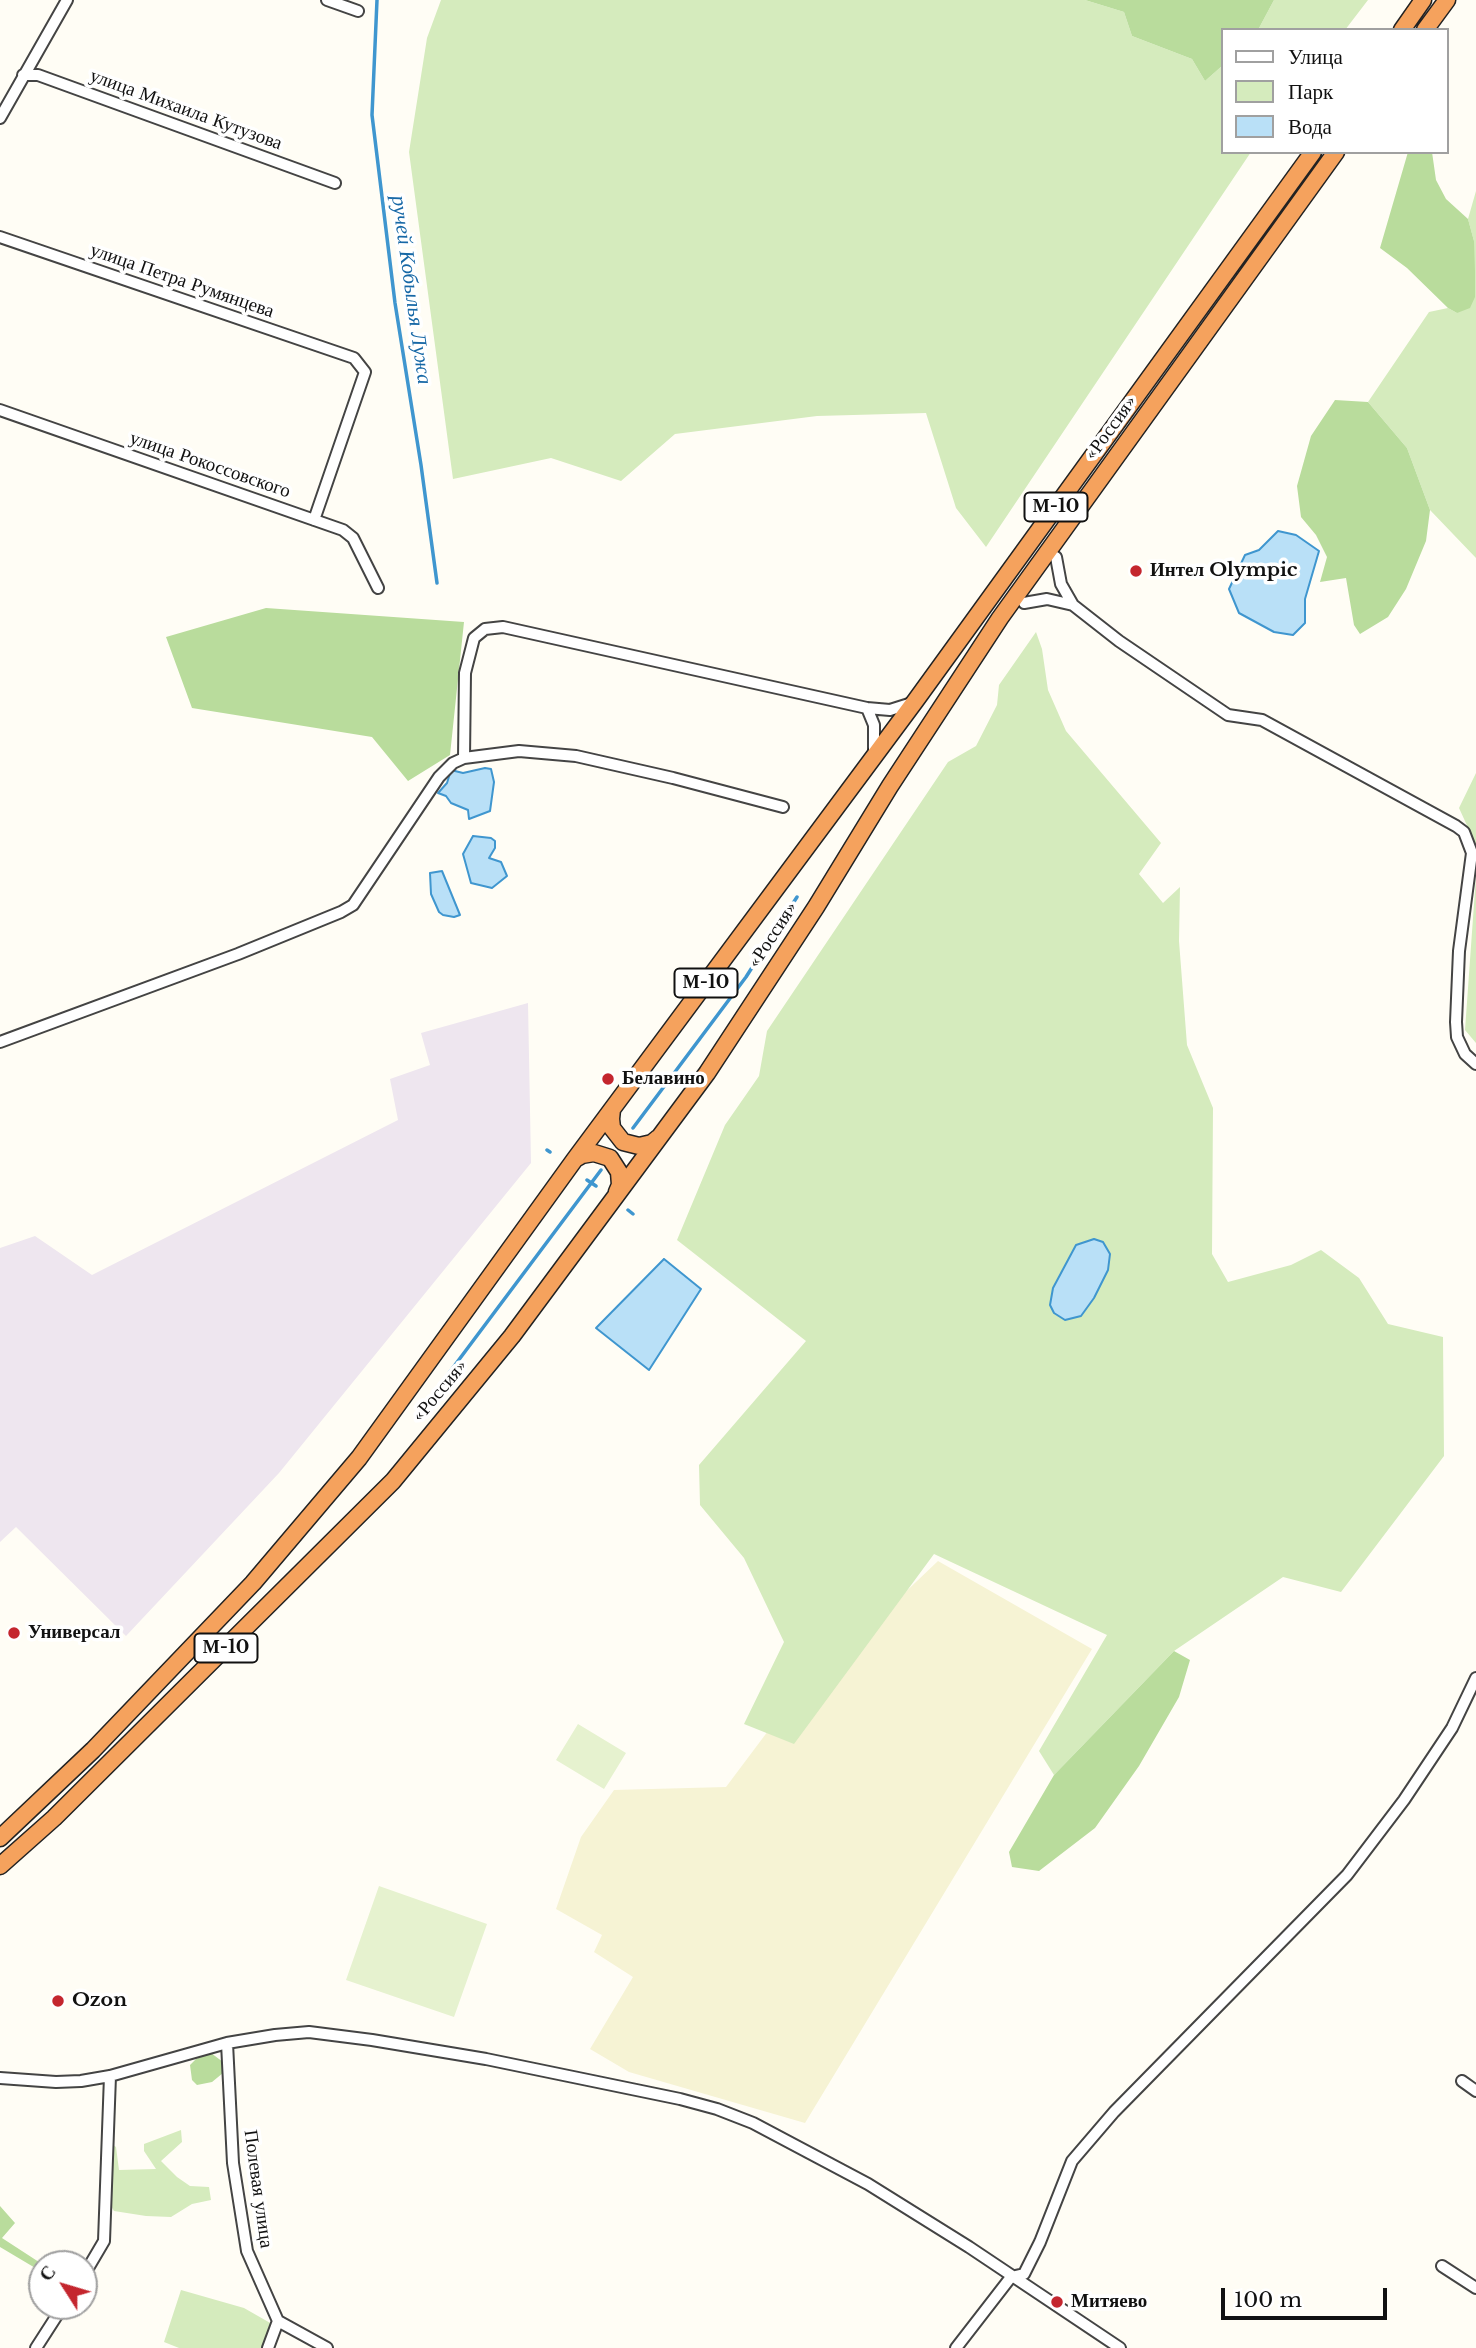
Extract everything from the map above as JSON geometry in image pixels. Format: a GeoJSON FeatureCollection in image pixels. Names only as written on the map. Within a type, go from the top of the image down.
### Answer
{"type":"FeatureCollection","features":[{"type":"Feature","properties":{"kind":"highway"},"geometry":{"type":"LineString","coordinates":[[1403,28],[1423,0]]}},
{"type":"Feature","properties":{"kind":"highway"},"geometry":{"type":"LineString","coordinates":[[1426,28],[1447,0]]}},
{"type":"Feature","properties":{"kind":"highway","name":"«Россия»"},"geometry":{"type":"LineString","coordinates":[[0,1838],[114,1729],[254,1583],[359,1458],[613,1107],[871,762],[1312,154]]}},
{"type":"Feature","properties":{"kind":"highway","name":"«Россия»"},"geometry":{"type":"LineString","coordinates":[[0,1866],[54,1818],[393,1481],[512,1336],[707,1073],[1000,618],[1335,154]]}},
{"type":"Feature","properties":{"kind":"highway"},"geometry":{"type":"LineString","coordinates":[[890,786],[913,768],[1056,557],[1076,513]]}},
{"type":"Feature","properties":{"kind":"highway"},"geometry":{"type":"LineString","coordinates":[[613,1107],[611,1124],[616,1136],[623,1142],[644,1146],[662,1135]]}},
{"type":"Feature","properties":{"kind":"highway"},"geometry":{"type":"LineString","coordinates":[[575,1159],[594,1153],[610,1158],[618,1168],[620,1176],[615,1197]]}},
{"type":"Feature","properties":{"kind":"highway"},"geometry":{"type":"LineString","coordinates":[[0,1827],[87,1744],[114,1729]]}},
{"type":"Feature","properties":{"kind":"street"},"geometry":{"type":"LineString","coordinates":[[0,118],[67,0]]}},
{"type":"Feature","properties":{"kind":"street"},"geometry":{"type":"LineString","coordinates":[[327,0],[358,10]]}},
{"type":"Feature","properties":{"kind":"street","name":"улица Михаила Кутузова"},"geometry":{"type":"LineString","coordinates":[[23,75],[38,75],[335,183]]}},
{"type":"Feature","properties":{"kind":"street","name":"улица Петра Румянцева"},"geometry":{"type":"LineString","coordinates":[[0,237],[354,358],[365,372],[314,520]]}},
{"type":"Feature","properties":{"kind":"street","name":"улица Рокоссовского"},"geometry":{"type":"LineString","coordinates":[[0,410],[343,530],[353,538],[378,588]]}},
{"type":"Feature","properties":{"kind":"street"},"geometry":{"type":"LineString","coordinates":[[1056,557],[1061,584],[1073,605],[1119,641],[1228,715],[1262,720],[1464,832],[1472,853],[1459,951],[1456,1022],[1457,1037],[1465,1054],[1476,1064]]}},
{"type":"Feature","properties":{"kind":"street"},"geometry":{"type":"LineString","coordinates":[[1024,603],[1047,599],[1073,605]]}},
{"type":"Feature","properties":{"kind":"street"},"geometry":{"type":"LineString","coordinates":[[464,758],[465,673],[474,638],[485,629],[503,627],[867,708],[896,709],[916,700]]}},
{"type":"Feature","properties":{"kind":"street"},"geometry":{"type":"LineString","coordinates":[[867,708],[871,713],[875,731],[875,750],[871,762]]}},
{"type":"Feature","properties":{"kind":"street"},"geometry":{"type":"LineString","coordinates":[[0,1042],[238,954],[353,905],[439,777],[453,763],[464,758],[519,751],[576,756],[783,807]]}},
{"type":"Feature","properties":{"kind":"street"},"geometry":{"type":"LineString","coordinates":[[956,2348],[1011,2277],[1024,2274],[1040,2242],[1072,2161],[1114,2112],[1348,1875],[1404,1800],[1452,1728],[1476,1678]]}},
{"type":"Feature","properties":{"kind":"street"},"geometry":{"type":"LineString","coordinates":[[0,2078],[63,2082],[110,2076],[227,2043],[295,2033],[336,2035],[486,2059],[705,2105],[765,2128],[868,2184],[969,2247],[1120,2348]]}},
{"type":"Feature","properties":{"kind":"street","name":"Полевая улица"},"geometry":{"type":"LineString","coordinates":[[227,2043],[233,2162],[247,2251],[278,2320]]}},
{"type":"Feature","properties":{"kind":"street"},"geometry":{"type":"LineString","coordinates":[[98,2251],[104,2241],[110,2076]]}},
{"type":"Feature","properties":{"kind":"street"},"geometry":{"type":"LineString","coordinates":[[1462,2081],[1476,2091]]}},
{"type":"Feature","properties":{"kind":"street"},"geometry":{"type":"LineString","coordinates":[[1442,2266],[1476,2288]]}},
{"type":"Feature","properties":{"kind":"street"},"geometry":{"type":"LineString","coordinates":[[36,2348],[54,2320]]}},
{"type":"Feature","properties":{"kind":"street"},"geometry":{"type":"LineString","coordinates":[[268,2348],[278,2320],[327,2348]]}},
{"type":"Feature","properties":{"kind":"shaded area"},"geometry":{"type":"Polygon","coordinates":[[[528,1003],[531,1163],[279,1473],[126,1636],[16,1527],[0,1542],[0,1248],[35,1236],[92,1275],[398,1120],[390,1079],[430,1065],[421,1033],[528,1003]]]}},
{"type":"Feature","properties":{"kind":"shaded area"},"geometry":{"type":"Polygon","coordinates":[[[938,1561],[1092,1649],[805,2123],[629,2072],[590,2049],[633,1977],[594,1952],[602,1935],[556,1909],[581,1837],[614,1790],[726,1787],[789,1703],[938,1561]]]}},
{"type":"Feature","properties":{"kind":"green space"},"geometry":{"type":"Polygon","coordinates":[[[441,0],[1085,0],[1124,12],[1132,36],[1192,59],[1205,81],[1220,68],[1220,154],[1250,154],[986,547],[956,508],[926,413],[817,416],[675,434],[621,481],[551,458],[453,479],[409,152],[427,38],[441,0]]]}},
{"type":"Feature","properties":{"kind":"green space"},"geometry":{"type":"Polygon","coordinates":[[[1085,0],[1274,0],[1259,28],[1220,28],[1220,68],[1205,81],[1192,59],[1132,36],[1124,12],[1085,0]]]}},
{"type":"Feature","properties":{"kind":"green space"},"geometry":{"type":"Polygon","coordinates":[[[1274,0],[1368,0],[1347,28],[1259,28],[1274,0]]]}},
{"type":"Feature","properties":{"kind":"green space"},"geometry":{"type":"Polygon","coordinates":[[[1407,154],[1432,154],[1436,180],[1446,199],[1468,219],[1474,241],[1475,297],[1470,308],[1457,313],[1448,308],[1407,268],[1380,248],[1407,154]]]}},
{"type":"Feature","properties":{"kind":"green space"},"geometry":{"type":"Polygon","coordinates":[[[1476,191],[1476,558],[1430,510],[1407,448],[1368,402],[1429,312],[1448,308],[1457,313],[1474,241],[1468,219],[1476,191]]]}},
{"type":"Feature","properties":{"kind":"green space"},"geometry":{"type":"Polygon","coordinates":[[[1335,400],[1368,402],[1407,448],[1430,510],[1426,541],[1406,589],[1388,617],[1360,634],[1354,625],[1346,578],[1320,582],[1327,557],[1316,535],[1301,517],[1297,486],[1311,436],[1335,400]]]}},
{"type":"Feature","properties":{"kind":"green space"},"geometry":{"type":"Polygon","coordinates":[[[266,608],[464,622],[450,755],[408,781],[372,737],[192,708],[166,637],[266,608]]]}},
{"type":"Feature","properties":{"kind":"green space"},"geometry":{"type":"Polygon","coordinates":[[[1036,632],[1042,649],[1048,690],[1066,731],[1161,843],[1139,874],[1163,903],[1180,887],[1179,941],[1187,1045],[1213,1108],[1212,1254],[1228,1282],[1291,1265],[1321,1250],[1359,1278],[1388,1324],[1443,1337],[1444,1456],[1341,1592],[1283,1577],[1174,1651],[1054,1775],[1039,1751],[1107,1635],[934,1554],[794,1744],[744,1724],[784,1642],[744,1558],[700,1505],[699,1465],[806,1341],[677,1240],[725,1125],[759,1076],[767,1031],[948,762],[976,746],[997,705],[999,685],[1036,632]],[[1108,1270],[1060,1273],[1053,1288],[1050,1306],[1081,1316],[1108,1270]]]}},
{"type":"Feature","properties":{"kind":"green space"},"geometry":{"type":"Polygon","coordinates":[[[1476,773],[1476,845],[1459,808],[1476,773]]]}},
{"type":"Feature","properties":{"kind":"green space"},"geometry":{"type":"Polygon","coordinates":[[[1476,876],[1476,1043],[1465,1030],[1476,876]]]}},
{"type":"Feature","properties":{"kind":"green space"},"geometry":{"type":"Polygon","coordinates":[[[1174,1651],[1190,1660],[1179,1697],[1139,1766],[1095,1828],[1039,1871],[1012,1867],[1009,1852],[1054,1775],[1174,1651]]]}},
{"type":"Feature","properties":{"kind":"green space"},"geometry":{"type":"Polygon","coordinates":[[[578,1724],[626,1753],[604,1789],[556,1760],[578,1724]]]}},
{"type":"Feature","properties":{"kind":"green space"},"geometry":{"type":"Polygon","coordinates":[[[379,1886],[487,1924],[454,2017],[346,1980],[379,1886]]]}},
{"type":"Feature","properties":{"kind":"green space"},"geometry":{"type":"Polygon","coordinates":[[[211,2053],[223,2062],[223,2073],[212,2082],[197,2085],[192,2080],[190,2065],[196,2059],[211,2053]]]}},
{"type":"Feature","properties":{"kind":"green space"},"geometry":{"type":"Polygon","coordinates":[[[181,2130],[182,2142],[161,2161],[190,2186],[209,2187],[211,2200],[192,2204],[171,2217],[114,2211],[109,2203],[112,2144],[116,2147],[119,2170],[156,2169],[144,2151],[144,2144],[181,2130]]]}},
{"type":"Feature","properties":{"kind":"green space"},"geometry":{"type":"Polygon","coordinates":[[[0,2206],[15,2223],[2,2238],[28,2255],[28,2264],[0,2247],[0,2206]]]}},
{"type":"Feature","properties":{"kind":"green space"},"geometry":{"type":"Polygon","coordinates":[[[181,2290],[244,2308],[272,2324],[264,2348],[179,2348],[164,2342],[181,2290]]]}},
{"type":"Feature","properties":{"kind":"water"},"geometry":{"type":"Polygon","coordinates":[[[1278,531],[1296,535],[1319,551],[1305,599],[1305,623],[1293,635],[1274,632],[1239,613],[1229,589],[1245,555],[1259,550],[1278,531]]]}},
{"type":"Feature","properties":{"kind":"water"},"geometry":{"type":"Polygon","coordinates":[[[491,769],[494,782],[490,811],[469,819],[468,810],[451,803],[446,796],[438,793],[447,783],[451,770],[463,773],[491,769]]]}},
{"type":"Feature","properties":{"kind":"water"},"geometry":{"type":"Polygon","coordinates":[[[473,836],[495,841],[495,848],[489,858],[501,862],[507,876],[492,888],[471,883],[463,854],[473,836]]]}},
{"type":"Feature","properties":{"kind":"water"},"geometry":{"type":"Polygon","coordinates":[[[442,871],[460,915],[454,917],[439,912],[431,894],[430,873],[442,871]]]}},
{"type":"Feature","properties":{"kind":"water"},"geometry":{"type":"Polygon","coordinates":[[[1094,1239],[1103,1242],[1110,1254],[1108,1270],[1081,1316],[1065,1320],[1054,1313],[1050,1305],[1053,1288],[1076,1245],[1094,1239]]]}},
{"type":"Feature","properties":{"kind":"water"},"geometry":{"type":"Polygon","coordinates":[[[664,1259],[701,1289],[649,1370],[596,1328],[664,1259]]]}},
{"type":"Feature","properties":{"kind":"waterway","name":"ручей Кобылья Лужа"},"geometry":{"type":"LineString","coordinates":[[377,0],[372,115],[395,303],[437,583]]}},
{"type":"Feature","properties":{"kind":"waterway"},"geometry":{"type":"LineString","coordinates":[[633,1128],[746,977],[797,897]]}},
{"type":"Feature","properties":{"kind":"waterway"},"geometry":{"type":"LineString","coordinates":[[428,1401],[601,1170]]}},
{"type":"Feature","properties":{"kind":"waterway"},"geometry":{"type":"LineString","coordinates":[[587,1180],[596,1186]]}},
{"type":"Feature","properties":{"kind":"waterway"},"geometry":{"type":"LineString","coordinates":[[628,1210],[633,1214]]}},
{"type":"Feature","properties":{"kind":"place","name":"Интел Olympic"},"geometry":{"type":"Point","coordinates":[1136,571]}},
{"type":"Feature","properties":{"kind":"place","name":"Белавино"},"geometry":{"type":"Point","coordinates":[608,1079]}},
{"type":"Feature","properties":{"kind":"place","name":"Универсал"},"geometry":{"type":"Point","coordinates":[14,1633]}},
{"type":"Feature","properties":{"kind":"place","name":"Ozon"},"geometry":{"type":"Point","coordinates":[58,2001]}},
{"type":"Feature","properties":{"kind":"place","name":"Митяево"},"geometry":{"type":"Point","coordinates":[1057,2302]}}]}
